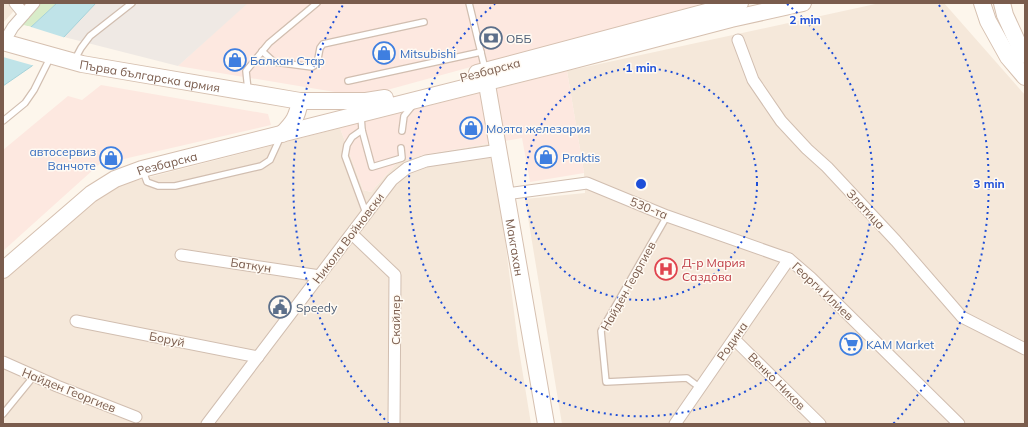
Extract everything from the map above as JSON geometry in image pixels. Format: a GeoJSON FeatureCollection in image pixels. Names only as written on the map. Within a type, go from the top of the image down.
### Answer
{"type":"FeatureCollection","features":[{"type":"Feature","properties":{"kind":"street"},"geometry":{"type":"LineString","coordinates":[[15,3],[24,14]]}},
{"type":"Feature","properties":{"kind":"street"},"geometry":{"type":"LineString","coordinates":[[7,34],[34,3]]}},
{"type":"Feature","properties":{"kind":"street","name":"Резбарска"},"geometry":{"type":"LineString","coordinates":[[3,270],[91,194],[115,179],[142,169],[417,100],[486,76],[717,6],[740,3]]}},
{"type":"Feature","properties":{"kind":"street","name":"Резбарска"},"geometry":{"type":"LineString","coordinates":[[300,101],[366,102],[803,3]]}},
{"type":"Feature","properties":{"kind":"street"},"geometry":{"type":"LineString","coordinates":[[975,3],[988,21],[1008,57],[1025,77]]}},
{"type":"Feature","properties":{"kind":"street"},"geometry":{"type":"LineString","coordinates":[[982,3],[988,21]]}},
{"type":"Feature","properties":{"kind":"street"},"geometry":{"type":"LineString","coordinates":[[1002,3],[1025,55]]}},
{"type":"Feature","properties":{"kind":"street","name":"Първа българска армия"},"geometry":{"type":"LineString","coordinates":[[7,34],[51,56],[73,62],[300,101]]}},
{"type":"Feature","properties":{"kind":"street","name":"Златица"},"geometry":{"type":"LineString","coordinates":[[738,40],[753,80],[782,121],[896,241],[962,317],[1025,348]]}},
{"type":"Feature","properties":{"kind":"street","name":"Макгахан"},"geometry":{"type":"LineString","coordinates":[[486,76],[546,424]]}},
{"type":"Feature","properties":{"kind":"street"},"geometry":{"type":"LineString","coordinates":[[282,134],[292,124],[297,115],[300,101]]}},
{"type":"Feature","properties":{"kind":"street","name":"Резбарска"},"geometry":{"type":"LineString","coordinates":[[300,101],[313,108],[328,112],[360,114]]}},
{"type":"Feature","properties":{"kind":"street","name":"Никола Войновски"},"geometry":{"type":"LineString","coordinates":[[207,424],[392,180],[408,168],[426,161],[499,150]]}},
{"type":"Feature","properties":{"kind":"street","name":"530-та"},"geometry":{"type":"LineString","coordinates":[[506,194],[587,183],[668,216],[789,259]]}},
{"type":"Feature","properties":{"kind":"street","name":"Скайлер"},"geometry":{"type":"LineString","coordinates":[[352,234],[395,275],[394,424]]}},
{"type":"Feature","properties":{"kind":"street","name":"Баткун"},"geometry":{"type":"LineString","coordinates":[[181,255],[320,276]]}},
{"type":"Feature","properties":{"kind":"street","name":"Родина"},"geometry":{"type":"LineString","coordinates":[[675,424],[699,387],[789,259]]}},
{"type":"Feature","properties":{"kind":"street","name":"Георги Илиев"},"geometry":{"type":"LineString","coordinates":[[789,259],[811,278],[959,424]]}},
{"type":"Feature","properties":{"kind":"street","name":"Боруй"},"geometry":{"type":"LineString","coordinates":[[76,321],[258,357]]}},
{"type":"Feature","properties":{"kind":"street","name":"Венко Ников"},"geometry":{"type":"LineString","coordinates":[[734,339],[820,424]]}},
{"type":"Feature","properties":{"kind":"street","name":"Найден Георгиев"},"geometry":{"type":"LineString","coordinates":[[3,362],[34,376],[136,416]]}},
{"type":"Feature","properties":{"kind":"lane"},"geometry":{"type":"LineString","coordinates":[[73,62],[90,36],[132,3]]}},
{"type":"Feature","properties":{"kind":"lane"},"geometry":{"type":"LineString","coordinates":[[248,92],[246,71],[269,43],[317,3]]}},
{"type":"Feature","properties":{"kind":"lane"},"geometry":{"type":"LineString","coordinates":[[469,3],[486,76]]}},
{"type":"Feature","properties":{"kind":"lane"},"geometry":{"type":"LineString","coordinates":[[262,52],[274,62],[312,67],[317,64],[320,48],[327,42],[424,22]]}},
{"type":"Feature","properties":{"kind":"lane"},"geometry":{"type":"LineString","coordinates":[[348,81],[481,52]]}},
{"type":"Feature","properties":{"kind":"lane"},"geometry":{"type":"LineString","coordinates":[[3,121],[25,103],[34,90],[51,56]]}},
{"type":"Feature","properties":{"kind":"lane"},"geometry":{"type":"LineString","coordinates":[[402,131],[404,116],[417,100]]}},
{"type":"Feature","properties":{"kind":"lane"},"geometry":{"type":"LineString","coordinates":[[360,114],[362,130],[372,167],[402,158],[401,148]]}},
{"type":"Feature","properties":{"kind":"lane"},"geometry":{"type":"LineString","coordinates":[[362,130],[352,137],[347,145],[346,156],[367,214]]}},
{"type":"Feature","properties":{"kind":"lane"},"geometry":{"type":"LineString","coordinates":[[142,169],[147,182],[158,186],[175,186],[261,166],[270,160],[282,134]]}},
{"type":"Feature","properties":{"kind":"lane","name":"Найден Георгиев"},"geometry":{"type":"LineString","coordinates":[[668,216],[601,331],[606,382],[687,378],[699,387]]}},
{"type":"Feature","properties":{"kind":"lane"},"geometry":{"type":"LineString","coordinates":[[3,414],[34,376]]}},
{"type":"Feature","properties":{"kind":"shaded area"},"geometry":{"type":"Polygon","coordinates":[[[3,3],[21,3],[3,23],[3,3]]]}},
{"type":"Feature","properties":{"kind":"shaded area"},"geometry":{"type":"Polygon","coordinates":[[[96,3],[248,3],[178,66],[64,37],[96,3]]]}},
{"type":"Feature","properties":{"kind":"shaded area"},"geometry":{"type":"Polygon","coordinates":[[[247,3],[705,3],[387,90],[347,94],[178,66],[247,3]]]}},
{"type":"Feature","properties":{"kind":"shaded area"},"geometry":{"type":"Polygon","coordinates":[[[880,3],[944,3],[1025,95],[1025,424],[562,424],[525,199],[585,193],[584,173],[567,71],[880,3]]]}},
{"type":"Feature","properties":{"kind":"shaded area"},"geometry":{"type":"Polygon","coordinates":[[[567,71],[584,173],[530,182],[522,138],[406,159],[396,164],[371,192],[363,190],[340,128],[567,71]]]}},
{"type":"Feature","properties":{"kind":"shaded area"},"geometry":{"type":"Polygon","coordinates":[[[101,85],[268,114],[271,125],[109,163],[104,160],[3,251],[3,150],[68,96],[82,100],[101,85]]]}},
{"type":"Feature","properties":{"kind":"shaded area"},"geometry":{"type":"Polygon","coordinates":[[[340,128],[363,190],[371,192],[396,164],[406,159],[493,143],[518,344],[531,424],[3,424],[3,277],[94,199],[119,185],[340,128]]]}},
{"type":"Feature","properties":{"kind":"green space"},"geometry":{"type":"Polygon","coordinates":[[[34,3],[57,3],[31,27],[24,25],[4,42],[34,3]]]}},
{"type":"Feature","properties":{"kind":"water"},"geometry":{"type":"Polygon","coordinates":[[[57,3],[96,3],[64,37],[32,66],[3,86],[3,50],[57,3]]]}},
{"type":"Feature","properties":{"kind":"pier"},"geometry":{"type":"Polygon","coordinates":[[[28,26],[66,38],[35,66],[3,57],[3,47],[28,26]]]}},
{"type":"Feature","properties":{"kind":"place","name":"ОББ"},"geometry":{"type":"Point","coordinates":[491,38]}},
{"type":"Feature","properties":{"kind":"place","name":"Mitsubishi"},"geometry":{"type":"Point","coordinates":[384,53]}},
{"type":"Feature","properties":{"kind":"place","name":"Балкан Стар"},"geometry":{"type":"Point","coordinates":[235,60]}},
{"type":"Feature","properties":{"kind":"place","name":"Моята железария"},"geometry":{"type":"Point","coordinates":[471,128]}},
{"type":"Feature","properties":{"kind":"place","name":"Praktis"},"geometry":{"type":"Point","coordinates":[546,157]}},
{"type":"Feature","properties":{"kind":"place","name":"автосервиз Ванчоте"},"geometry":{"type":"Point","coordinates":[111,158]}},
{"type":"Feature","properties":{"kind":"place","name":"Д-р Мария Саздова"},"geometry":{"type":"Point","coordinates":[666,269]}},
{"type":"Feature","properties":{"kind":"place","name":"Speedy"},"geometry":{"type":"Point","coordinates":[280,307]}},
{"type":"Feature","properties":{"kind":"place","name":"KAM Market"},"geometry":{"type":"Point","coordinates":[851,344]}}]}
